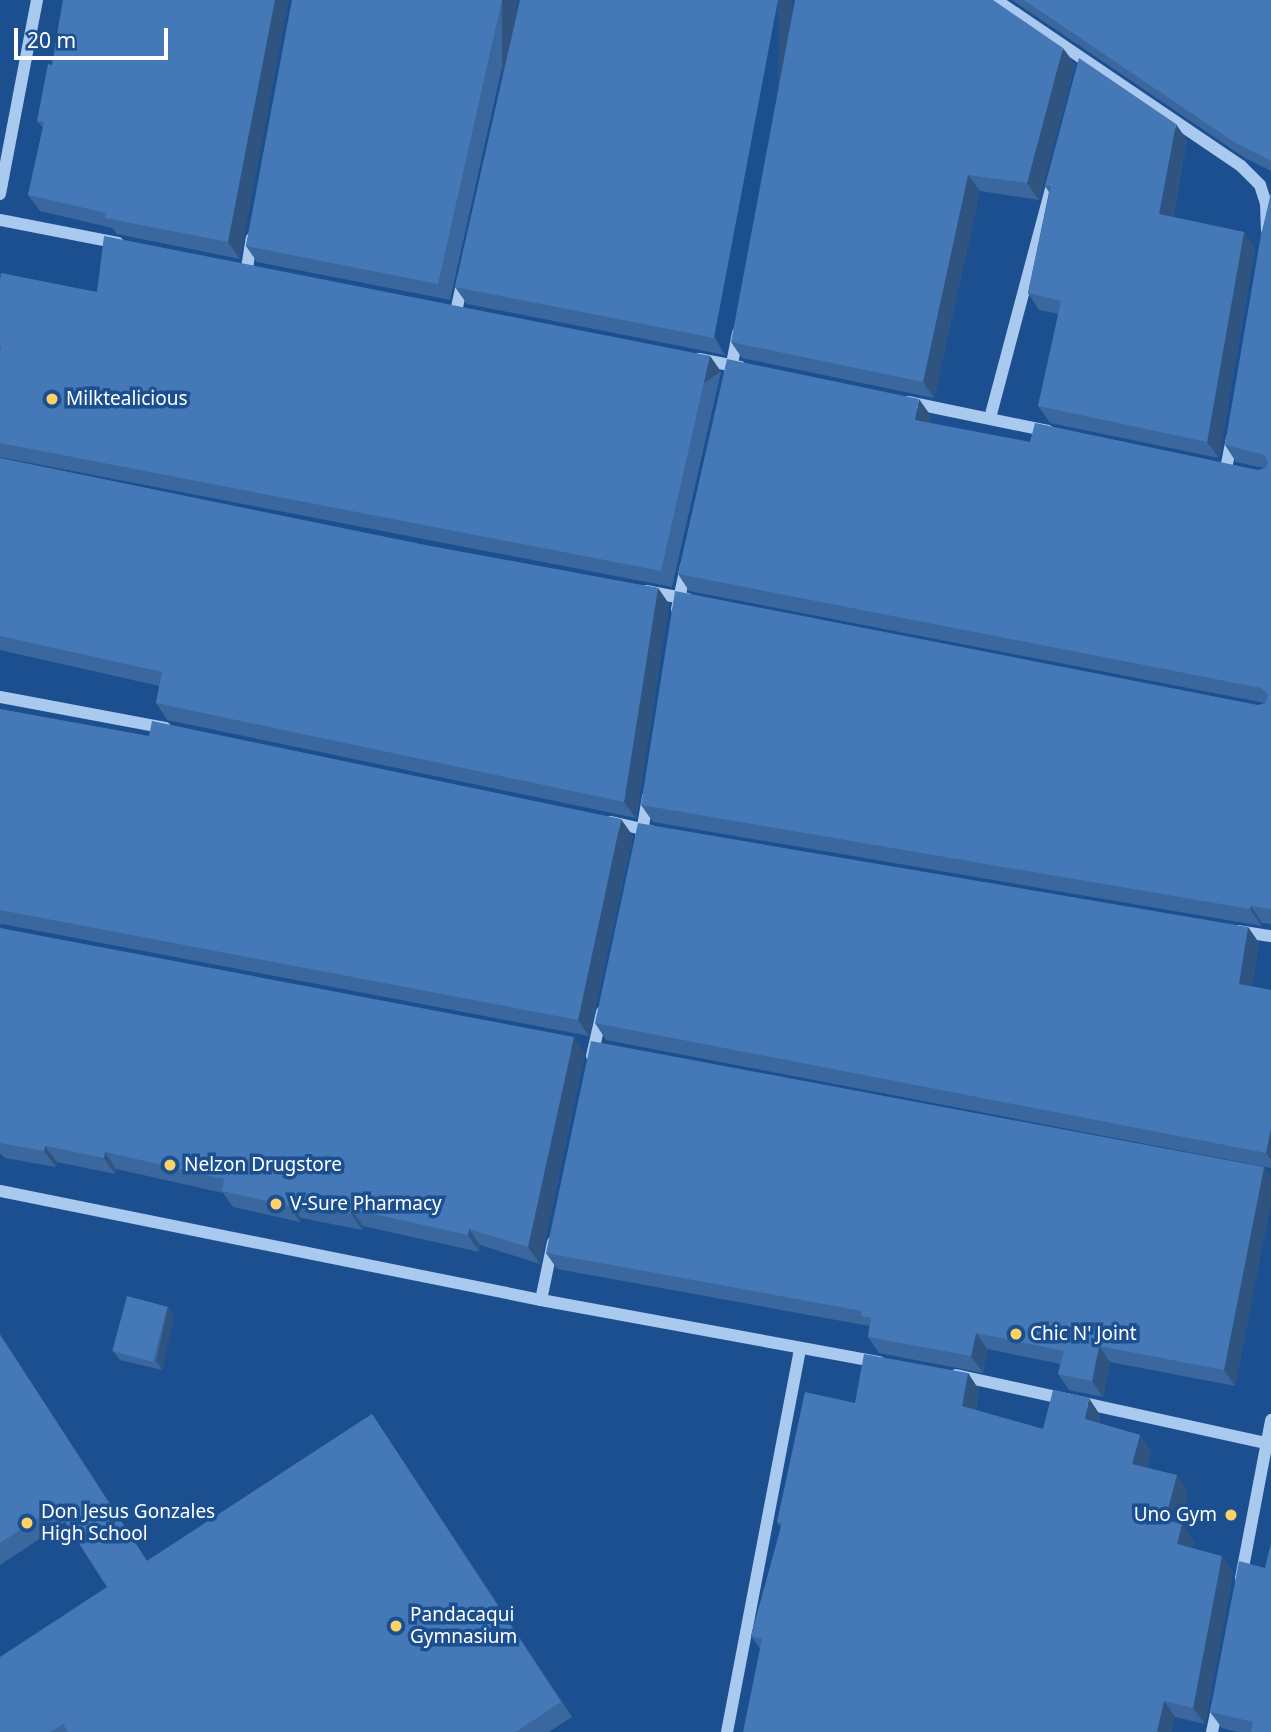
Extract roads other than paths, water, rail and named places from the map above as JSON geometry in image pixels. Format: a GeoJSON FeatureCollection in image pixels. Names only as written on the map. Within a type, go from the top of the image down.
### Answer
{"type":"FeatureCollection","features":[{"type":"Feature","properties":{"kind":"street"},"geometry":{"type":"LineString","coordinates":[[0,194],[37,0]]}},
{"type":"Feature","properties":{"kind":"street"},"geometry":{"type":"LineString","coordinates":[[996,0],[1241,166],[1260,185],[1266,204],[1265,243]]}},
{"type":"Feature","properties":{"kind":"street"},"geometry":{"type":"LineString","coordinates":[[1082,74],[1085,60]]}},
{"type":"Feature","properties":{"kind":"street"},"geometry":{"type":"LineString","coordinates":[[990,418],[1053,180]]}},
{"type":"Feature","properties":{"kind":"street"},"geometry":{"type":"LineString","coordinates":[[0,220],[137,246]]}},
{"type":"Feature","properties":{"kind":"street"},"geometry":{"type":"LineString","coordinates":[[233,265],[253,269],[254,228]]}},
{"type":"Feature","properties":{"kind":"street"},"geometry":{"type":"LineString","coordinates":[[456,312],[465,271]]}},
{"type":"Feature","properties":{"kind":"street"},"geometry":{"type":"LineString","coordinates":[[726,391],[740,325]]}},
{"type":"Feature","properties":{"kind":"street"},"geometry":{"type":"LineString","coordinates":[[679,355],[759,371]]}},
{"type":"Feature","properties":{"kind":"street"},"geometry":{"type":"LineString","coordinates":[[895,399],[1055,432]]}},
{"type":"Feature","properties":{"kind":"street"},"geometry":{"type":"LineString","coordinates":[[1225,468],[1234,427]]}},
{"type":"Feature","properties":{"kind":"street"},"geometry":{"type":"LineString","coordinates":[[675,625],[688,559]]}},
{"type":"Feature","properties":{"kind":"street"},"geometry":{"type":"LineString","coordinates":[[629,588],[706,603]]}},
{"type":"Feature","properties":{"kind":"street"},"geometry":{"type":"LineString","coordinates":[[0,697],[183,731]]}},
{"type":"Feature","properties":{"kind":"street"},"geometry":{"type":"LineString","coordinates":[[637,857],[649,789]]}},
{"type":"Feature","properties":{"kind":"street"},"geometry":{"type":"LineString","coordinates":[[602,821],[671,834]]}},
{"type":"Feature","properties":{"kind":"street"},"geometry":{"type":"LineString","coordinates":[[1222,928],[1271,936]]}},
{"type":"Feature","properties":{"kind":"street"},"geometry":{"type":"LineString","coordinates":[[588,1074],[606,993]]}},
{"type":"Feature","properties":{"kind":"street"},"geometry":{"type":"LineString","coordinates":[[580,1045],[607,1050]]}},
{"type":"Feature","properties":{"kind":"street"},"geometry":{"type":"LineString","coordinates":[[0,1192],[541,1300],[895,1364]]}},
{"type":"Feature","properties":{"kind":"street"},"geometry":{"type":"LineString","coordinates":[[541,1300],[555,1233]]}},
{"type":"Feature","properties":{"kind":"street"},"geometry":{"type":"LineString","coordinates":[[727,1732],[800,1348]]}},
{"type":"Feature","properties":{"kind":"street"},"geometry":{"type":"LineString","coordinates":[[936,1371],[1269,1444]]}},
{"type":"Feature","properties":{"kind":"street"},"geometry":{"type":"LineString","coordinates":[[1239,1588],[1269,1444],[1271,1420]]}},
{"type":"Feature","properties":{"kind":"street"},"geometry":{"type":"LineString","coordinates":[[1212,1732],[1220,1693]]}},
{"type":"Feature","properties":{"kind":"place","name":"Milktealicious"},"geometry":{"type":"Point","coordinates":[52,399]}},
{"type":"Feature","properties":{"kind":"place","name":"Nelzon Drugstore"},"geometry":{"type":"Point","coordinates":[170,1165]}},
{"type":"Feature","properties":{"kind":"place","name":"V-Sure Pharmacy"},"geometry":{"type":"Point","coordinates":[276,1204]}},
{"type":"Feature","properties":{"kind":"place","name":"Chic N' Joint"},"geometry":{"type":"Point","coordinates":[1016,1334]}},
{"type":"Feature","properties":{"kind":"place","name":"Uno Gym"},"geometry":{"type":"Point","coordinates":[1231,1515]}},
{"type":"Feature","properties":{"kind":"place","name":"Don Jesus Gonzales High School"},"geometry":{"type":"Point","coordinates":[27,1523]}},
{"type":"Feature","properties":{"kind":"place","name":"Pandacaqui Gymnasium"},"geometry":{"type":"Point","coordinates":[396,1626]}}]}
